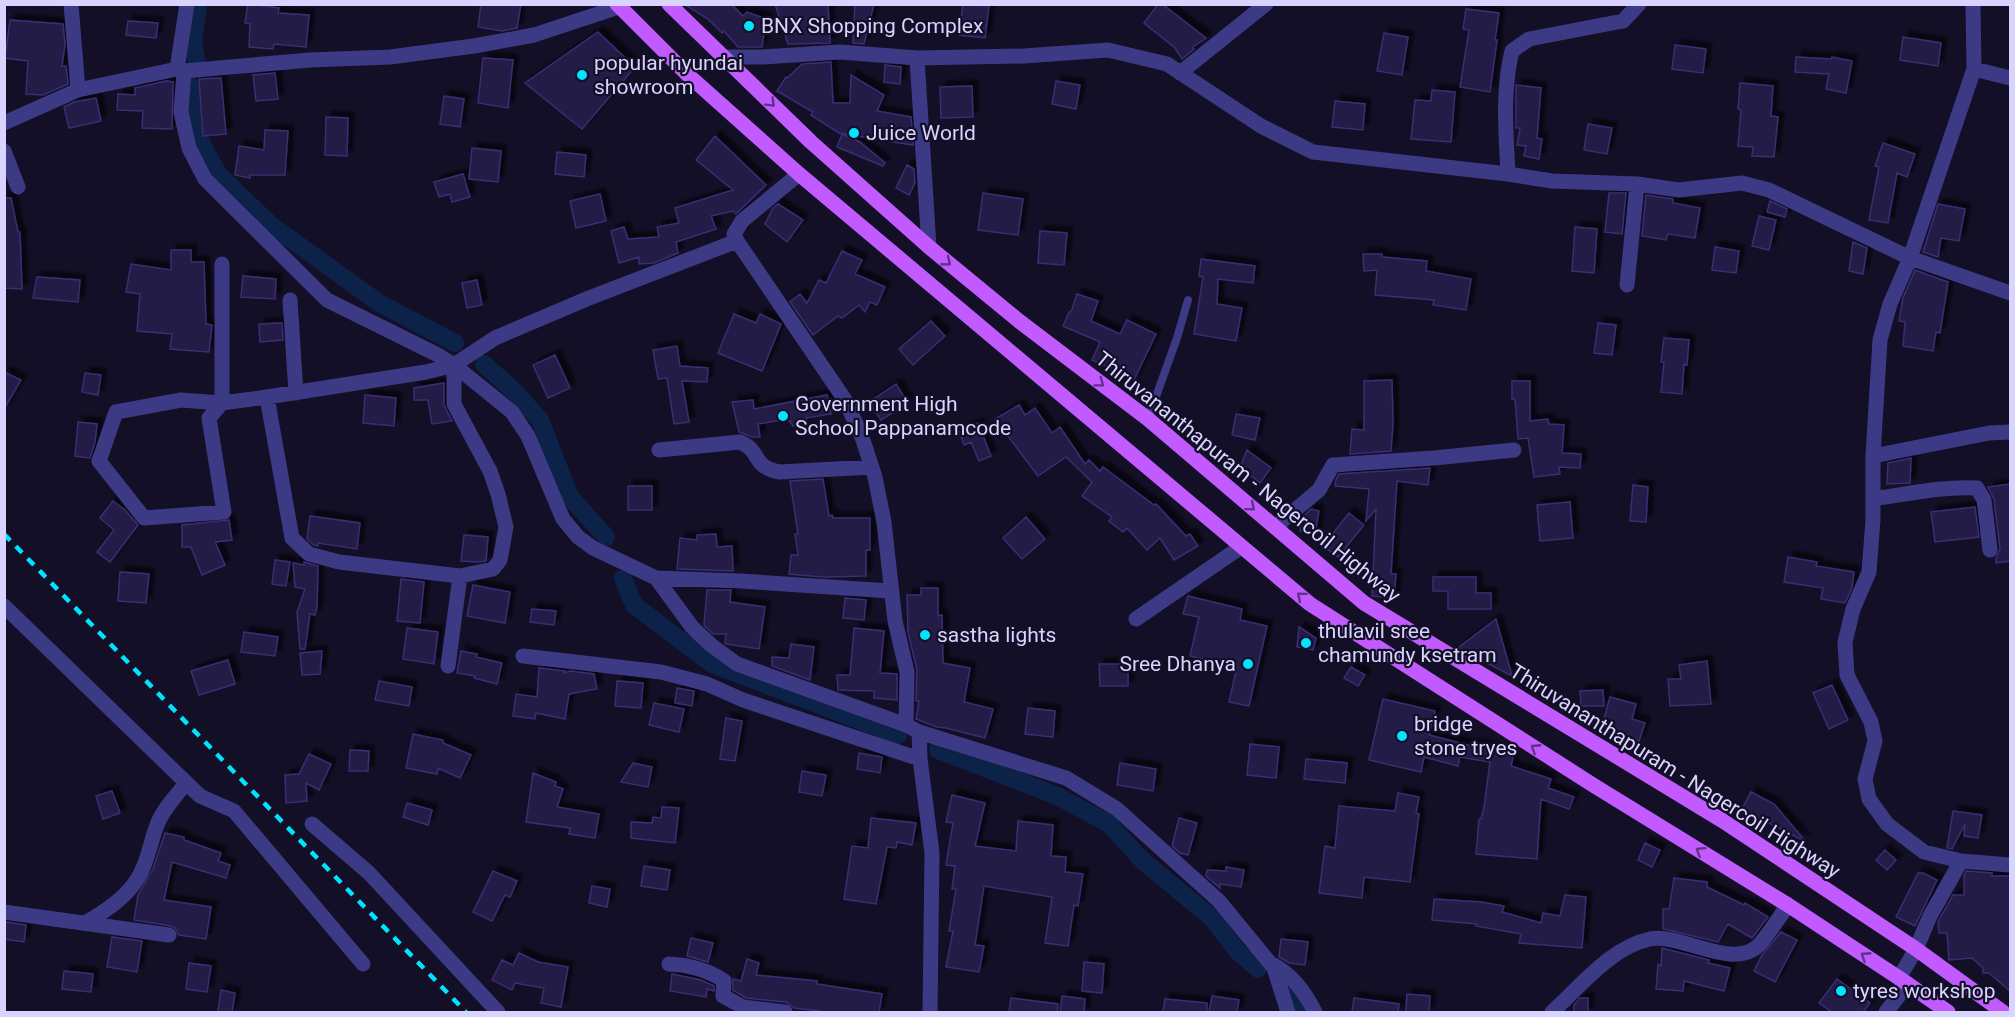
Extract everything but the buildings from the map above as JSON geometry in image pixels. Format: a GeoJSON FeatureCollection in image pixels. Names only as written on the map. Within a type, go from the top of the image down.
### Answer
{"type":"FeatureCollection","features":[{"type":"Feature","properties":{"kind":"main road","name":"Thiruvananthapuram - Nagercoil Highway"},"geometry":{"type":"LineString","coordinates":[[669,4],[811,142],[929,247],[1019,321],[1148,419],[1364,603],[1723,821],[1916,950],[2003,1012]]}},
{"type":"Feature","properties":{"kind":"main road"},"geometry":{"type":"LineString","coordinates":[[618,6],[688,75],[799,174],[1310,604],[1593,785],[1788,905],[1948,1012]]}},
{"type":"Feature","properties":{"kind":"street"},"geometry":{"type":"LineString","coordinates":[[71,4],[78,90]]}},
{"type":"Feature","properties":{"kind":"street"},"geometry":{"type":"LineString","coordinates":[[187,4],[181,70],[181,112],[189,148],[205,179],[327,300],[454,365],[512,412],[528,436],[563,519],[578,537],[593,548],[656,578],[890,591]]}},
{"type":"Feature","properties":{"kind":"street"},"geometry":{"type":"LineString","coordinates":[[1180,73],[1266,4]]}},
{"type":"Feature","properties":{"kind":"street"},"geometry":{"type":"LineString","coordinates":[[1508,174],[1504,99],[1507,69],[1512,51],[1529,39],[1623,21],[1639,4]]}},
{"type":"Feature","properties":{"kind":"street"},"geometry":{"type":"LineString","coordinates":[[1973,4],[1974,69],[1910,258],[1890,304],[1880,340],[1869,572],[1853,609],[1845,642],[1847,675],[1871,722],[1875,741],[1865,779],[1869,799],[1887,824],[1924,852],[1961,861],[2010,865]]}},
{"type":"Feature","properties":{"kind":"street"},"geometry":{"type":"LineString","coordinates":[[4,123],[78,90],[181,70],[310,60],[390,57],[474,46],[534,35],[618,6]]}},
{"type":"Feature","properties":{"kind":"street"},"geometry":{"type":"LineString","coordinates":[[724,57],[840,52],[917,58],[1024,56],[1108,50],[1167,64],[1261,126],[1313,152],[1552,181],[1637,184],[1679,190],[1742,183],[1760,187],[1812,209],[1910,258],[2010,293]]}},
{"type":"Feature","properties":{"kind":"street"},"geometry":{"type":"LineString","coordinates":[[917,58],[929,247]]}},
{"type":"Feature","properties":{"kind":"street"},"geometry":{"type":"LineString","coordinates":[[1974,69],[2010,78]]}},
{"type":"Feature","properties":{"kind":"street"},"geometry":{"type":"LineString","coordinates":[[4,151],[18,187]]}},
{"type":"Feature","properties":{"kind":"street"},"geometry":{"type":"LineString","coordinates":[[799,174],[742,221],[734,234],[845,400],[862,437],[872,467],[884,522],[890,591],[907,672],[932,853],[930,1012]]}},
{"type":"Feature","properties":{"kind":"street"},"geometry":{"type":"LineString","coordinates":[[1627,285],[1637,184]]}},
{"type":"Feature","properties":{"kind":"street"},"geometry":{"type":"LineString","coordinates":[[222,264],[222,403],[210,418],[224,512],[144,518],[99,461],[116,412],[181,400],[222,403],[296,393],[426,372],[454,365],[495,338],[589,298],[737,241]]}},
{"type":"Feature","properties":{"kind":"street"},"geometry":{"type":"LineString","coordinates":[[290,300],[296,393]]}},
{"type":"Feature","properties":{"kind":"street"},"geometry":{"type":"LineString","coordinates":[[267,397],[292,538],[309,554],[339,562],[460,576],[493,569],[500,560],[506,527],[490,471],[454,404],[454,365]]}},
{"type":"Feature","properties":{"kind":"street"},"geometry":{"type":"LineString","coordinates":[[1873,456],[1989,433],[2010,432]]}},
{"type":"Feature","properties":{"kind":"street"},"geometry":{"type":"LineString","coordinates":[[659,450],[740,442],[749,446],[766,470],[780,472],[872,467]]}},
{"type":"Feature","properties":{"kind":"street"},"geometry":{"type":"LineString","coordinates":[[1275,527],[1318,490],[1333,465],[1434,459],[1515,450]]}},
{"type":"Feature","properties":{"kind":"street"},"geometry":{"type":"LineString","coordinates":[[1873,500],[1915,492],[1977,488],[1984,500],[1990,550]]}},
{"type":"Feature","properties":{"kind":"street"},"geometry":{"type":"LineString","coordinates":[[1136,619],[1242,547]]}},
{"type":"Feature","properties":{"kind":"street"},"geometry":{"type":"LineString","coordinates":[[448,666],[460,576]]}},
{"type":"Feature","properties":{"kind":"street"},"geometry":{"type":"LineString","coordinates":[[656,578],[692,627],[711,645],[737,664],[913,728],[1066,778],[1117,810],[1219,901],[1274,968],[1288,1012]]}},
{"type":"Feature","properties":{"kind":"street"},"geometry":{"type":"LineString","coordinates":[[4,606],[200,796],[234,811],[363,964]]}},
{"type":"Feature","properties":{"kind":"street"},"geometry":{"type":"LineString","coordinates":[[523,656],[661,672],[695,681],[761,706],[920,759]]}},
{"type":"Feature","properties":{"kind":"street"},"geometry":{"type":"LineString","coordinates":[[85,923],[127,893],[138,879],[148,856],[157,824],[186,783]]}},
{"type":"Feature","properties":{"kind":"street"},"geometry":{"type":"LineString","coordinates":[[312,824],[369,873],[498,1012]]}},
{"type":"Feature","properties":{"kind":"street"},"geometry":{"type":"LineString","coordinates":[[1886,1012],[1904,981],[1930,916],[1961,861]]}},
{"type":"Feature","properties":{"kind":"street"},"geometry":{"type":"LineString","coordinates":[[1552,1012],[1599,968],[1622,950],[1636,943],[1653,938],[1676,940],[1719,952],[1740,954],[1757,948],[1788,905]]}},
{"type":"Feature","properties":{"kind":"street"},"geometry":{"type":"LineString","coordinates":[[4,912],[169,935]]}},
{"type":"Feature","properties":{"kind":"street"},"geometry":{"type":"LineString","coordinates":[[1269,962],[1291,977],[1307,997],[1315,1012]]}},
{"type":"Feature","properties":{"kind":"street"},"geometry":{"type":"LineString","coordinates":[[669,964],[686,964],[716,976],[723,981],[723,996],[743,1007],[785,1012]]}},
{"type":"Feature","properties":{"kind":"lane"},"geometry":{"type":"LineString","coordinates":[[1148,419],[1188,300]]}},
{"type":"Feature","properties":{"kind":"waterway"},"geometry":{"type":"LineString","coordinates":[[196,59],[193,42],[198,4]]}},
{"type":"Feature","properties":{"kind":"waterway"},"geometry":{"type":"LineString","coordinates":[[191,86],[197,135],[218,174],[271,225],[379,303],[455,343]]}},
{"type":"Feature","properties":{"kind":"waterway"},"geometry":{"type":"LineString","coordinates":[[484,364],[515,392],[540,420],[570,497],[606,537]]}},
{"type":"Feature","properties":{"kind":"waterway"},"geometry":{"type":"LineString","coordinates":[[623,578],[634,605],[712,664],[898,735]]}},
{"type":"Feature","properties":{"kind":"waterway"},"geometry":{"type":"LineString","coordinates":[[938,750],[1055,795],[1108,823],[1143,861],[1212,918],[1238,952],[1258,969]]}},
{"type":"Feature","properties":{"kind":"waterway"},"geometry":{"type":"LineString","coordinates":[[1289,986],[1305,1012]]}},
{"type":"Feature","properties":{"kind":"railway"},"geometry":{"type":"LineString","coordinates":[[4,534],[466,1012]]}},
{"type":"Feature","properties":{"kind":"place","name":"BNX Shopping Complex"},"geometry":{"type":"Point","coordinates":[749,26]}},
{"type":"Feature","properties":{"kind":"place","name":"popular hyundai showroom"},"geometry":{"type":"Point","coordinates":[582,75]}},
{"type":"Feature","properties":{"kind":"place","name":"Juice World"},"geometry":{"type":"Point","coordinates":[854,133]}},
{"type":"Feature","properties":{"kind":"place","name":"Government High School Pappanamcode"},"geometry":{"type":"Point","coordinates":[783,416]}},
{"type":"Feature","properties":{"kind":"place","name":"sastha lights"},"geometry":{"type":"Point","coordinates":[925,635]}},
{"type":"Feature","properties":{"kind":"place","name":"thulavil sree chamundy ksetram"},"geometry":{"type":"Point","coordinates":[1306,643]}},
{"type":"Feature","properties":{"kind":"place","name":"Sree Dhanya"},"geometry":{"type":"Point","coordinates":[1248,664]}},
{"type":"Feature","properties":{"kind":"place","name":"bridge stone tryes"},"geometry":{"type":"Point","coordinates":[1402,736]}},
{"type":"Feature","properties":{"kind":"place","name":"tyres workshop"},"geometry":{"type":"Point","coordinates":[1841,991]}}]}
